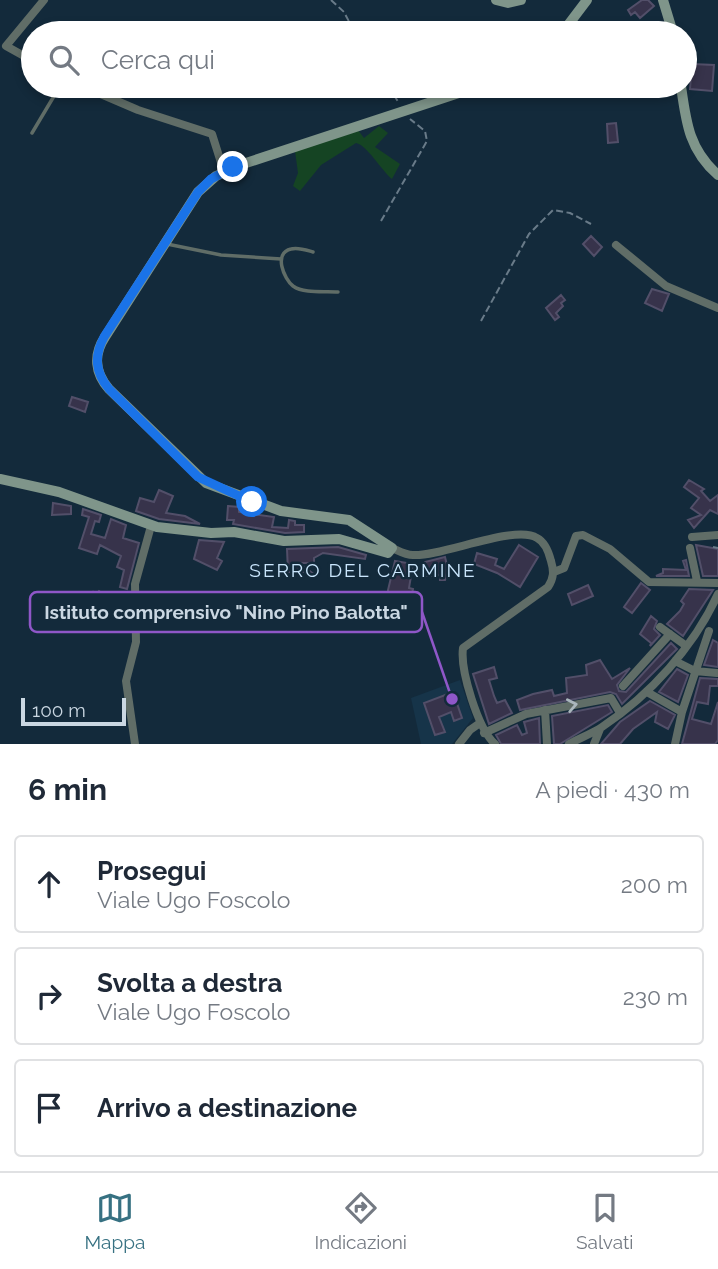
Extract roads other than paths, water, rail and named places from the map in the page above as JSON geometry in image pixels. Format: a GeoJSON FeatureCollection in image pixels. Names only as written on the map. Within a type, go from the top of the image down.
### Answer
{"type":"FeatureCollection","features":[{"type":"Feature","properties":{"kind":"street"},"geometry":{"type":"LineString","coordinates":[[27,21],[44,0]]}},
{"type":"Feature","properties":{"kind":"street"},"geometry":{"type":"LineString","coordinates":[[496,0],[508,4],[521,0]]}},
{"type":"Feature","properties":{"kind":"street"},"geometry":{"type":"LineString","coordinates":[[571,21],[587,0]]}},
{"type":"Feature","properties":{"kind":"street"},"geometry":{"type":"LineString","coordinates":[[663,0],[669,21]]}},
{"type":"Feature","properties":{"kind":"street"},"geometry":{"type":"LineString","coordinates":[[21,28],[6,46],[21,54]]}},
{"type":"Feature","properties":{"kind":"street"},"geometry":{"type":"LineString","coordinates":[[110,98],[212,134],[224,172]]}},
{"type":"Feature","properties":{"kind":"street"},"geometry":{"type":"LineString","coordinates":[[444,98],[224,172],[202,187],[101,342],[97,363],[103,382],[206,483],[281,511],[349,520],[392,548],[408,555],[421,555],[496,538],[534,536],[545,546],[554,572],[551,582],[542,592],[463,648],[463,658],[480,723],[484,733],[495,744]]}},
{"type":"Feature","properties":{"kind":"street"},"geometry":{"type":"LineString","coordinates":[[683,98],[691,141],[699,157],[718,175]]}},
{"type":"Feature","properties":{"kind":"street"},"geometry":{"type":"LineString","coordinates":[[616,245],[655,279],[718,308]]}},
{"type":"Feature","properties":{"kind":"street"},"geometry":{"type":"LineString","coordinates":[[0,479],[60,492],[151,526],[211,533],[234,532],[284,541],[339,538],[388,553],[392,548]]}},
{"type":"Feature","properties":{"kind":"street"},"geometry":{"type":"LineString","coordinates":[[135,744],[126,693],[136,642],[135,584],[151,526]]}},
{"type":"Feature","properties":{"kind":"street"},"geometry":{"type":"LineString","coordinates":[[554,572],[564,568],[576,536],[583,535],[610,549],[645,581],[718,583]]}},
{"type":"Feature","properties":{"kind":"street"},"geometry":{"type":"LineString","coordinates":[[692,537],[718,535]]}},
{"type":"Feature","properties":{"kind":"street"},"geometry":{"type":"LineString","coordinates":[[690,548],[697,581]]}},
{"type":"Feature","properties":{"kind":"street"},"geometry":{"type":"LineString","coordinates":[[569,744],[600,729],[647,692],[675,661],[701,625],[718,594]]}},
{"type":"Feature","properties":{"kind":"street"},"geometry":{"type":"LineString","coordinates":[[701,625],[718,636]]}},
{"type":"Feature","properties":{"kind":"street"},"geometry":{"type":"LineString","coordinates":[[660,626],[685,645]]}},
{"type":"Feature","properties":{"kind":"street"},"geometry":{"type":"LineString","coordinates":[[675,744],[682,712],[709,631]]}},
{"type":"Feature","properties":{"kind":"street"},"geometry":{"type":"LineString","coordinates":[[484,733],[515,717],[611,698],[670,634]]}},
{"type":"Feature","properties":{"kind":"street"},"geometry":{"type":"LineString","coordinates":[[675,661],[695,671],[717,673]]}},
{"type":"Feature","properties":{"kind":"street"},"geometry":{"type":"LineString","coordinates":[[647,692],[682,712]]}},
{"type":"Feature","properties":{"kind":"street"},"geometry":{"type":"LineString","coordinates":[[611,698],[620,713]]}},
{"type":"Feature","properties":{"kind":"street"},"geometry":{"type":"LineString","coordinates":[[545,710],[547,744]]}},
{"type":"Feature","properties":{"kind":"street"},"geometry":{"type":"LineString","coordinates":[[459,744],[470,730],[480,723]]}},
{"type":"Feature","properties":{"kind":"street"},"geometry":{"type":"LineString","coordinates":[[594,744],[600,729]]}},
{"type":"Feature","properties":{"kind":"lane"},"geometry":{"type":"LineString","coordinates":[[32,133],[54,98]]}},
{"type":"Feature","properties":{"kind":"lane"},"geometry":{"type":"LineString","coordinates":[[165,243],[221,255],[281,259]]}},
{"type":"Feature","properties":{"kind":"lane"},"geometry":{"type":"LineString","coordinates":[[313,252],[289,249],[281,259],[282,267],[295,287],[338,292]]}},
{"type":"Feature","properties":{"kind":"place","name":"Istituto comprensivo \"Nino Pino Balotta\""},"geometry":{"type":"Point","coordinates":[452,699]}},
{"type":"Feature","properties":{"kind":"district","name":"SERRO DEL CARMINE"},"geometry":{"type":"Point","coordinates":[363,570]}}]}
